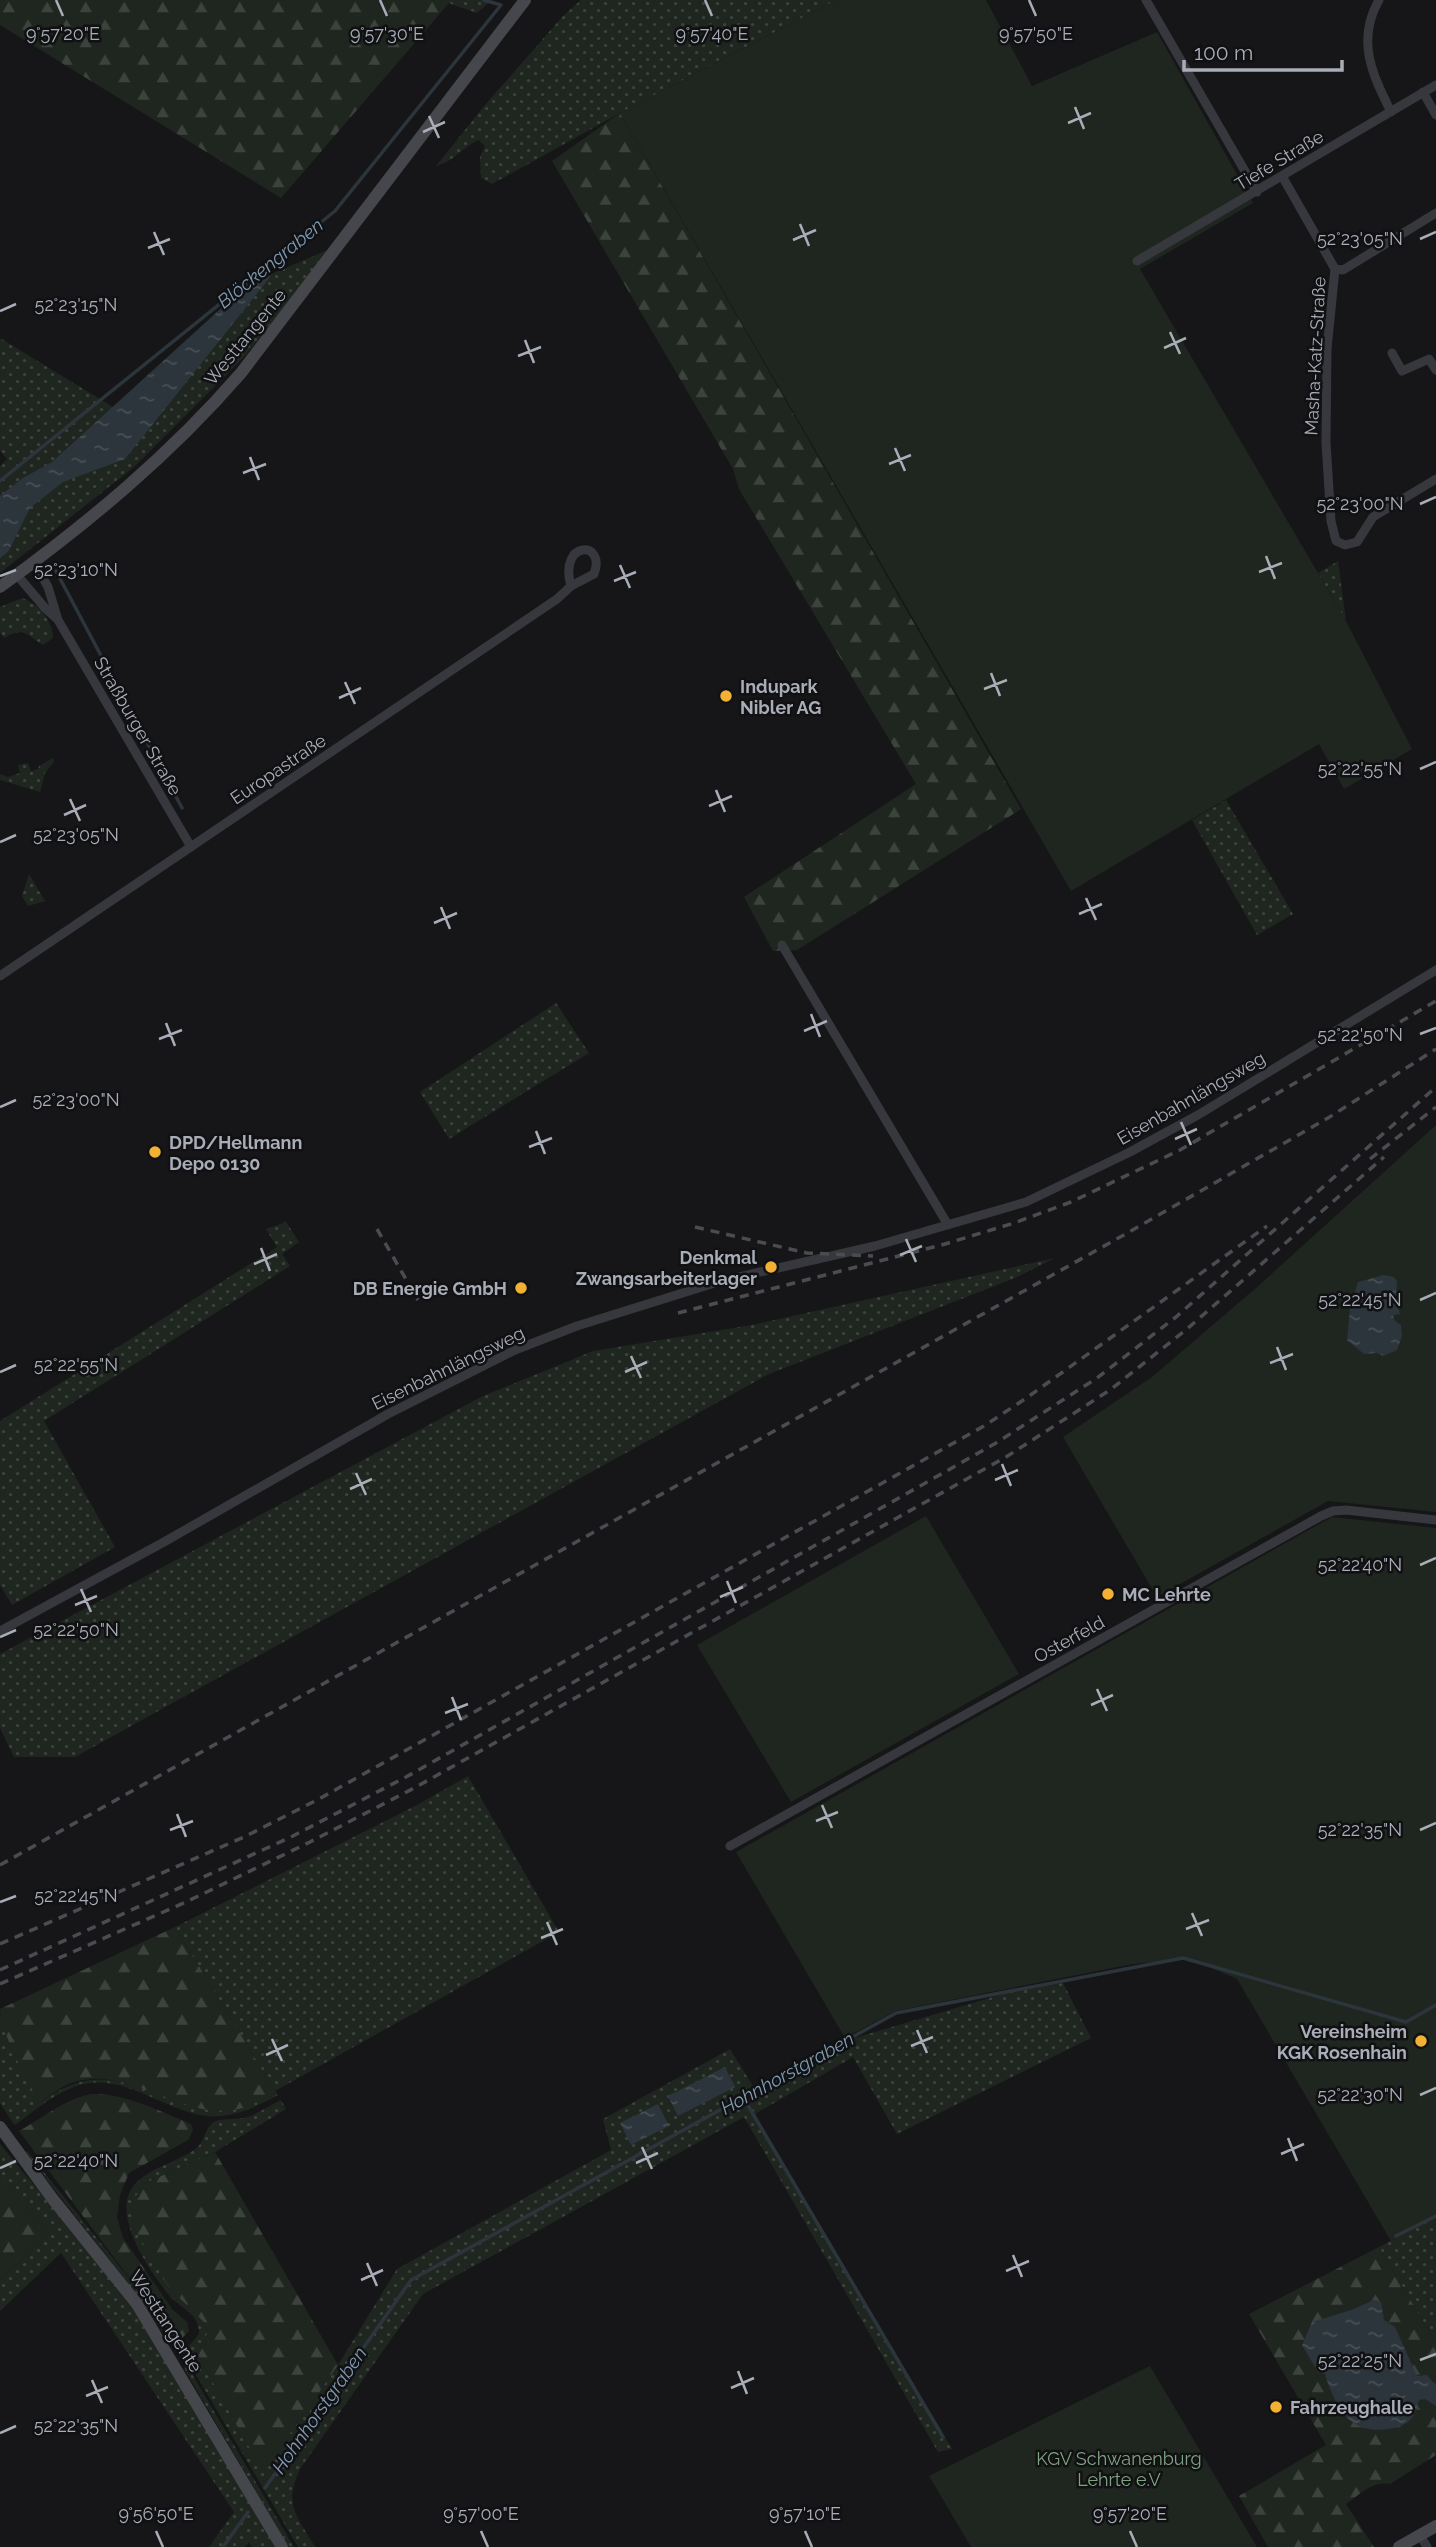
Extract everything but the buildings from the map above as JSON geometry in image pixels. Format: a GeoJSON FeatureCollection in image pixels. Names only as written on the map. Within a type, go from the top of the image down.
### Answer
{"type":"FeatureCollection","features":[{"type":"Feature","properties":{"kind":"main road","name":"Westtangente"},"geometry":{"type":"LineString","coordinates":[[0,587],[134,483],[218,399],[275,329],[525,0]]}},
{"type":"Feature","properties":{"kind":"main road","name":"Westtangente"},"geometry":{"type":"LineString","coordinates":[[0,2127],[137,2304],[282,2547]]}},
{"type":"Feature","properties":{"kind":"main road"},"geometry":{"type":"LineString","coordinates":[[1399,2547],[1436,2526]]}},
{"type":"Feature","properties":{"kind":"street"},"geometry":{"type":"LineString","coordinates":[[1146,0],[1257,192]]}},
{"type":"Feature","properties":{"kind":"street"},"geometry":{"type":"LineString","coordinates":[[1379,0],[1368,26],[1366,45],[1370,67],[1391,112]]}},
{"type":"Feature","properties":{"kind":"street","name":"Tiefe Straße"},"geometry":{"type":"LineString","coordinates":[[1137,261],[1436,85]]}},
{"type":"Feature","properties":{"kind":"street"},"geometry":{"type":"LineString","coordinates":[[1423,92],[1436,115]]}},
{"type":"Feature","properties":{"kind":"street","name":"Masha-Katz-Straße"},"geometry":{"type":"LineString","coordinates":[[1282,176],[1335,269],[1327,349],[1325,443],[1331,521],[1336,541],[1345,545],[1357,542],[1373,517],[1436,479]]}},
{"type":"Feature","properties":{"kind":"street"},"geometry":{"type":"LineString","coordinates":[[1335,269],[1343,270],[1436,213]]}},
{"type":"Feature","properties":{"kind":"street"},"geometry":{"type":"LineString","coordinates":[[1392,353],[1402,371],[1429,359],[1436,370]]}},
{"type":"Feature","properties":{"kind":"street","name":"Straßburger Straße"},"geometry":{"type":"LineString","coordinates":[[34,562],[48,587],[58,620],[191,847]]}},
{"type":"Feature","properties":{"kind":"street","name":"Straßburger Straße"},"geometry":{"type":"LineString","coordinates":[[17,575],[58,620]]}},
{"type":"Feature","properties":{"kind":"street","name":"Europastraße"},"geometry":{"type":"LineString","coordinates":[[0,976],[557,599],[571,586]]}},
{"type":"Feature","properties":{"kind":"street"},"geometry":{"type":"LineString","coordinates":[[782,945],[948,1225]]}},
{"type":"Feature","properties":{"kind":"street","name":"Eisenbahnlängsweg"},"geometry":{"type":"LineString","coordinates":[[0,1631],[164,1542],[388,1414],[514,1350],[576,1326],[709,1285],[875,1246],[1026,1202],[1130,1152],[1198,1115],[1436,970]]}},
{"type":"Feature","properties":{"kind":"street","name":"Osterfeld"},"geometry":{"type":"LineString","coordinates":[[730,1846],[1321,1516],[1346,1510],[1436,1520]]}},
{"type":"Feature","properties":{"kind":"street"},"geometry":{"type":"LineString","coordinates":[[1420,2535],[1427,2547]]}},
{"type":"Feature","properties":{"kind":"green space"},"geometry":{"type":"Polygon","coordinates":[[[0,0],[440,0],[449,3],[281,198],[0,25],[0,0]]]}},
{"type":"Feature","properties":{"kind":"green space"},"geometry":{"type":"Polygon","coordinates":[[[440,0],[492,0],[477,13],[440,0]]]}},
{"type":"Feature","properties":{"kind":"green space"},"geometry":{"type":"Polygon","coordinates":[[[581,0],[836,0],[620,113],[492,184],[481,178],[480,157],[485,146],[478,140],[436,166],[485,105],[563,16],[581,0]]]}},
{"type":"Feature","properties":{"kind":"green space"},"geometry":{"type":"Polygon","coordinates":[[[836,0],[986,0],[1032,86],[1157,32],[1253,203],[1140,269],[1346,621],[1412,749],[1344,789],[1319,744],[1071,891],[620,113],[836,0]]]}},
{"type":"Feature","properties":{"kind":"green space"},"geometry":{"type":"Polygon","coordinates":[[[620,113],[1021,809],[797,950],[773,951],[744,897],[916,784],[739,489],[733,469],[552,161],[620,113]]]}},
{"type":"Feature","properties":{"kind":"green space"},"geometry":{"type":"Polygon","coordinates":[[[332,248],[244,357],[134,467],[0,573],[0,466],[7,459],[0,451],[0,338],[113,407],[248,284],[332,248]]]}},
{"type":"Feature","properties":{"kind":"green space"},"geometry":{"type":"Polygon","coordinates":[[[1338,561],[1346,621],[1318,573],[1338,561]]]}},
{"type":"Feature","properties":{"kind":"green space"},"geometry":{"type":"Polygon","coordinates":[[[22,598],[34,604],[50,625],[53,638],[43,645],[25,633],[4,638],[0,633],[0,607],[22,598]]]}},
{"type":"Feature","properties":{"kind":"green space"},"geometry":{"type":"Polygon","coordinates":[[[53,758],[54,762],[45,773],[40,792],[0,780],[0,774],[8,777],[20,773],[18,765],[28,763],[31,771],[53,758]]]}},
{"type":"Feature","properties":{"kind":"green space"},"geometry":{"type":"Polygon","coordinates":[[[1226,800],[1293,914],[1257,935],[1192,820],[1226,800]]]}},
{"type":"Feature","properties":{"kind":"green space"},"geometry":{"type":"Polygon","coordinates":[[[29,874],[45,901],[28,906],[22,896],[29,874]]]}},
{"type":"Feature","properties":{"kind":"green space"},"geometry":{"type":"Polygon","coordinates":[[[556,1003],[589,1053],[449,1139],[420,1092],[556,1003]]]}},
{"type":"Feature","properties":{"kind":"green space"},"geometry":{"type":"Polygon","coordinates":[[[1436,1125],[1436,1512],[1328,1501],[1157,1597],[1063,1437],[1152,1377],[1257,1287],[1436,1125]]]}},
{"type":"Feature","properties":{"kind":"green space"},"geometry":{"type":"Polygon","coordinates":[[[286,1222],[299,1242],[282,1254],[290,1266],[44,1421],[115,1547],[12,1605],[0,1585],[0,1421],[277,1247],[266,1229],[286,1222]]]}},
{"type":"Feature","properties":{"kind":"green space"},"geometry":{"type":"Polygon","coordinates":[[[1055,1258],[1015,1278],[769,1374],[75,1757],[14,1757],[0,1728],[0,1654],[481,1397],[593,1351],[752,1325],[1055,1258]]]}},
{"type":"Feature","properties":{"kind":"green space"},"geometry":{"type":"Polygon","coordinates":[[[926,1516],[1019,1674],[791,1802],[697,1645],[926,1516]]]}},
{"type":"Feature","properties":{"kind":"green space"},"geometry":{"type":"Polygon","coordinates":[[[1332,1517],[1436,1528],[1436,2217],[1391,2241],[1237,1979],[1191,1959],[1133,1964],[895,2011],[845,2038],[736,1852],[1332,1517]]]}},
{"type":"Feature","properties":{"kind":"green space"},"geometry":{"type":"Polygon","coordinates":[[[468,1776],[559,1932],[275,2091],[175,1927],[417,1805],[468,1776]]]}},
{"type":"Feature","properties":{"kind":"green space"},"geometry":{"type":"Polygon","coordinates":[[[175,1927],[275,2091],[250,2106],[224,2111],[180,2103],[116,2081],[94,2079],[71,2083],[39,2103],[9,2043],[0,2009],[175,1927]]]}},
{"type":"Feature","properties":{"kind":"green space"},"geometry":{"type":"Polygon","coordinates":[[[1063,1983],[1091,2038],[897,2134],[853,2057],[755,2114],[952,2449],[938,2452],[744,2117],[423,2294],[300,2469],[293,2492],[294,2510],[315,2547],[298,2547],[183,2353],[199,2334],[196,2321],[160,2283],[141,2254],[128,2222],[126,2207],[129,2193],[138,2181],[198,2147],[212,2123],[248,2117],[281,2100],[286,2109],[215,2152],[143,2184],[177,2294],[198,2315],[207,2331],[207,2338],[198,2356],[263,2471],[338,2365],[397,2269],[611,2150],[603,2119],[730,2049],[756,2091],[848,2040],[1010,1992],[1063,1983]]]}},
{"type":"Feature","properties":{"kind":"green space"},"geometry":{"type":"Polygon","coordinates":[[[0,2015],[39,2103],[62,2089],[93,2080],[275,2091],[278,2095],[244,2111],[207,2116],[191,2113],[125,2087],[109,2083],[91,2083],[58,2094],[15,2125],[0,2103],[0,2015]]]}},
{"type":"Feature","properties":{"kind":"green space"},"geometry":{"type":"Polygon","coordinates":[[[91,2094],[117,2096],[191,2124],[193,2130],[188,2140],[129,2173],[120,2195],[117,2217],[123,2238],[172,2309],[187,2322],[189,2331],[180,2340],[176,2340],[19,2131],[62,2105],[91,2094]]]}},
{"type":"Feature","properties":{"kind":"green space"},"geometry":{"type":"Polygon","coordinates":[[[0,2144],[139,2316],[277,2547],[252,2547],[249,2542],[245,2547],[209,2547],[234,2512],[61,2253],[0,2311],[0,2280],[50,2232],[0,2178],[0,2144]]]}},
{"type":"Feature","properties":{"kind":"green space"},"geometry":{"type":"Polygon","coordinates":[[[27,2151],[132,2282],[170,2339],[163,2333],[27,2151]]]}},
{"type":"Feature","properties":{"kind":"green space"},"geometry":{"type":"Polygon","coordinates":[[[215,2152],[338,2365],[263,2472],[198,2356],[205,2343],[207,2331],[204,2322],[169,2288],[133,2226],[133,2201],[143,2184],[215,2152]]]}},
{"type":"Feature","properties":{"kind":"green space"},"geometry":{"type":"Polygon","coordinates":[[[0,2178],[50,2232],[0,2280],[0,2178]]]}},
{"type":"Feature","properties":{"kind":"green space"},"geometry":{"type":"Polygon","coordinates":[[[1436,2217],[1436,2343],[1379,2247],[1436,2217]]]}},
{"type":"Feature","properties":{"kind":"green space"},"geometry":{"type":"Polygon","coordinates":[[[1379,2247],[1436,2343],[1436,2455],[1390,2484],[1371,2487],[1346,2504],[1374,2547],[1268,2547],[1239,2496],[1326,2445],[1249,2314],[1379,2247]]]}},
{"type":"Feature","properties":{"kind":"green space"},"geometry":{"type":"Polygon","coordinates":[[[182,2357],[294,2547],[289,2547],[186,2372],[182,2357]]]}},
{"type":"Feature","properties":{"kind":"green space","name":"KGV Schwanenburg Lehrte e.V"},"geometry":{"type":"Polygon","coordinates":[[[1150,2366],[1257,2547],[971,2547],[929,2476],[1150,2366]]]}},
{"type":"Feature","properties":{"kind":"water"},"geometry":{"type":"Polygon","coordinates":[[[271,276],[125,459],[63,482],[30,508],[8,552],[0,558],[0,496],[23,478],[52,462],[249,283],[271,276]]]}},
{"type":"Feature","properties":{"kind":"water"},"geometry":{"type":"Polygon","coordinates":[[[1384,1275],[1394,1277],[1397,1281],[1396,1302],[1400,1314],[1393,1315],[1395,1321],[1401,1325],[1402,1336],[1397,1350],[1383,1356],[1377,1353],[1364,1354],[1347,1340],[1350,1308],[1358,1282],[1384,1275]]]}},
{"type":"Feature","properties":{"kind":"water"},"geometry":{"type":"Polygon","coordinates":[[[725,2067],[735,2087],[678,2116],[668,2096],[725,2067]]]}},
{"type":"Feature","properties":{"kind":"water"},"geometry":{"type":"Polygon","coordinates":[[[658,2104],[669,2126],[631,2145],[620,2123],[658,2104]]]}},
{"type":"Feature","properties":{"kind":"water"},"geometry":{"type":"Polygon","coordinates":[[[1374,2300],[1381,2302],[1384,2320],[1395,2327],[1417,2376],[1427,2375],[1436,2386],[1436,2406],[1425,2399],[1419,2400],[1415,2413],[1405,2424],[1381,2430],[1358,2426],[1347,2418],[1335,2400],[1325,2374],[1318,2372],[1302,2345],[1312,2322],[1374,2300]]]}},
{"type":"Feature","properties":{"kind":"waterway","name":"Blöckengraben"},"geometry":{"type":"LineString","coordinates":[[0,481],[335,211],[501,5],[484,0]]}},
{"type":"Feature","properties":{"kind":"waterway"},"geometry":{"type":"LineString","coordinates":[[56,571],[182,808]]}},
{"type":"Feature","properties":{"kind":"waterway","name":"Hohnhorstgraben"},"geometry":{"type":"LineString","coordinates":[[265,2488],[411,2280],[896,2013],[1183,1958],[1406,2022],[1436,2005]]}},
{"type":"Feature","properties":{"kind":"waterway"},"geometry":{"type":"LineString","coordinates":[[743,2097],[943,2437]]}},
{"type":"Feature","properties":{"kind":"waterway"},"geometry":{"type":"LineString","coordinates":[[1396,2236],[1436,2216]]}},
{"type":"Feature","properties":{"kind":"waterway","name":"Hohnhorstgraben"},"geometry":{"type":"LineString","coordinates":[[223,2547],[248,2512]]}},
{"type":"Feature","properties":{"kind":"railway"},"geometry":{"type":"LineString","coordinates":[[678,1313],[945,1244],[1071,1202],[1180,1150],[1436,1001]]}},
{"type":"Feature","properties":{"kind":"railway"},"geometry":{"type":"LineString","coordinates":[[0,1865],[1122,1236],[1328,1118],[1436,1049]]}},
{"type":"Feature","properties":{"kind":"railway"},"geometry":{"type":"LineString","coordinates":[[0,1970],[291,1837],[406,1777],[996,1443],[1097,1378],[1176,1317],[1436,1087]]}},
{"type":"Feature","properties":{"kind":"railway"},"geometry":{"type":"LineString","coordinates":[[1370,1159],[1436,1107]]}},
{"type":"Feature","properties":{"kind":"railway"},"geometry":{"type":"LineString","coordinates":[[0,1984],[186,1902],[416,1787],[1006,1457],[1110,1390],[1187,1329],[1384,1157]]}},
{"type":"Feature","properties":{"kind":"railway"},"geometry":{"type":"LineString","coordinates":[[0,1944],[244,1837],[319,1799],[984,1426],[1267,1226]]}},
{"type":"Feature","properties":{"kind":"railway"},"geometry":{"type":"LineString","coordinates":[[695,1227],[807,1253],[873,1256]]}},
{"type":"Feature","properties":{"kind":"railway"},"geometry":{"type":"LineString","coordinates":[[377,1229],[418,1300]]}},
{"type":"Feature","properties":{"kind":"place","name":"Indupark Nibler AG"},"geometry":{"type":"Point","coordinates":[726,696]}},
{"type":"Feature","properties":{"kind":"place","name":"DPD/Hellmann Depo 0130"},"geometry":{"type":"Point","coordinates":[155,1152]}},
{"type":"Feature","properties":{"kind":"place","name":"Denkmal Zwangsarbeiterlager"},"geometry":{"type":"Point","coordinates":[771,1267]}},
{"type":"Feature","properties":{"kind":"place","name":"DB Energie GmbH"},"geometry":{"type":"Point","coordinates":[521,1288]}},
{"type":"Feature","properties":{"kind":"place","name":"MC Lehrte"},"geometry":{"type":"Point","coordinates":[1108,1594]}},
{"type":"Feature","properties":{"kind":"place","name":"Vereinsheim KGK Rosenhain"},"geometry":{"type":"Point","coordinates":[1421,2041]}},
{"type":"Feature","properties":{"kind":"place","name":"Fahrzeughalle"},"geometry":{"type":"Point","coordinates":[1276,2407]}}]}
